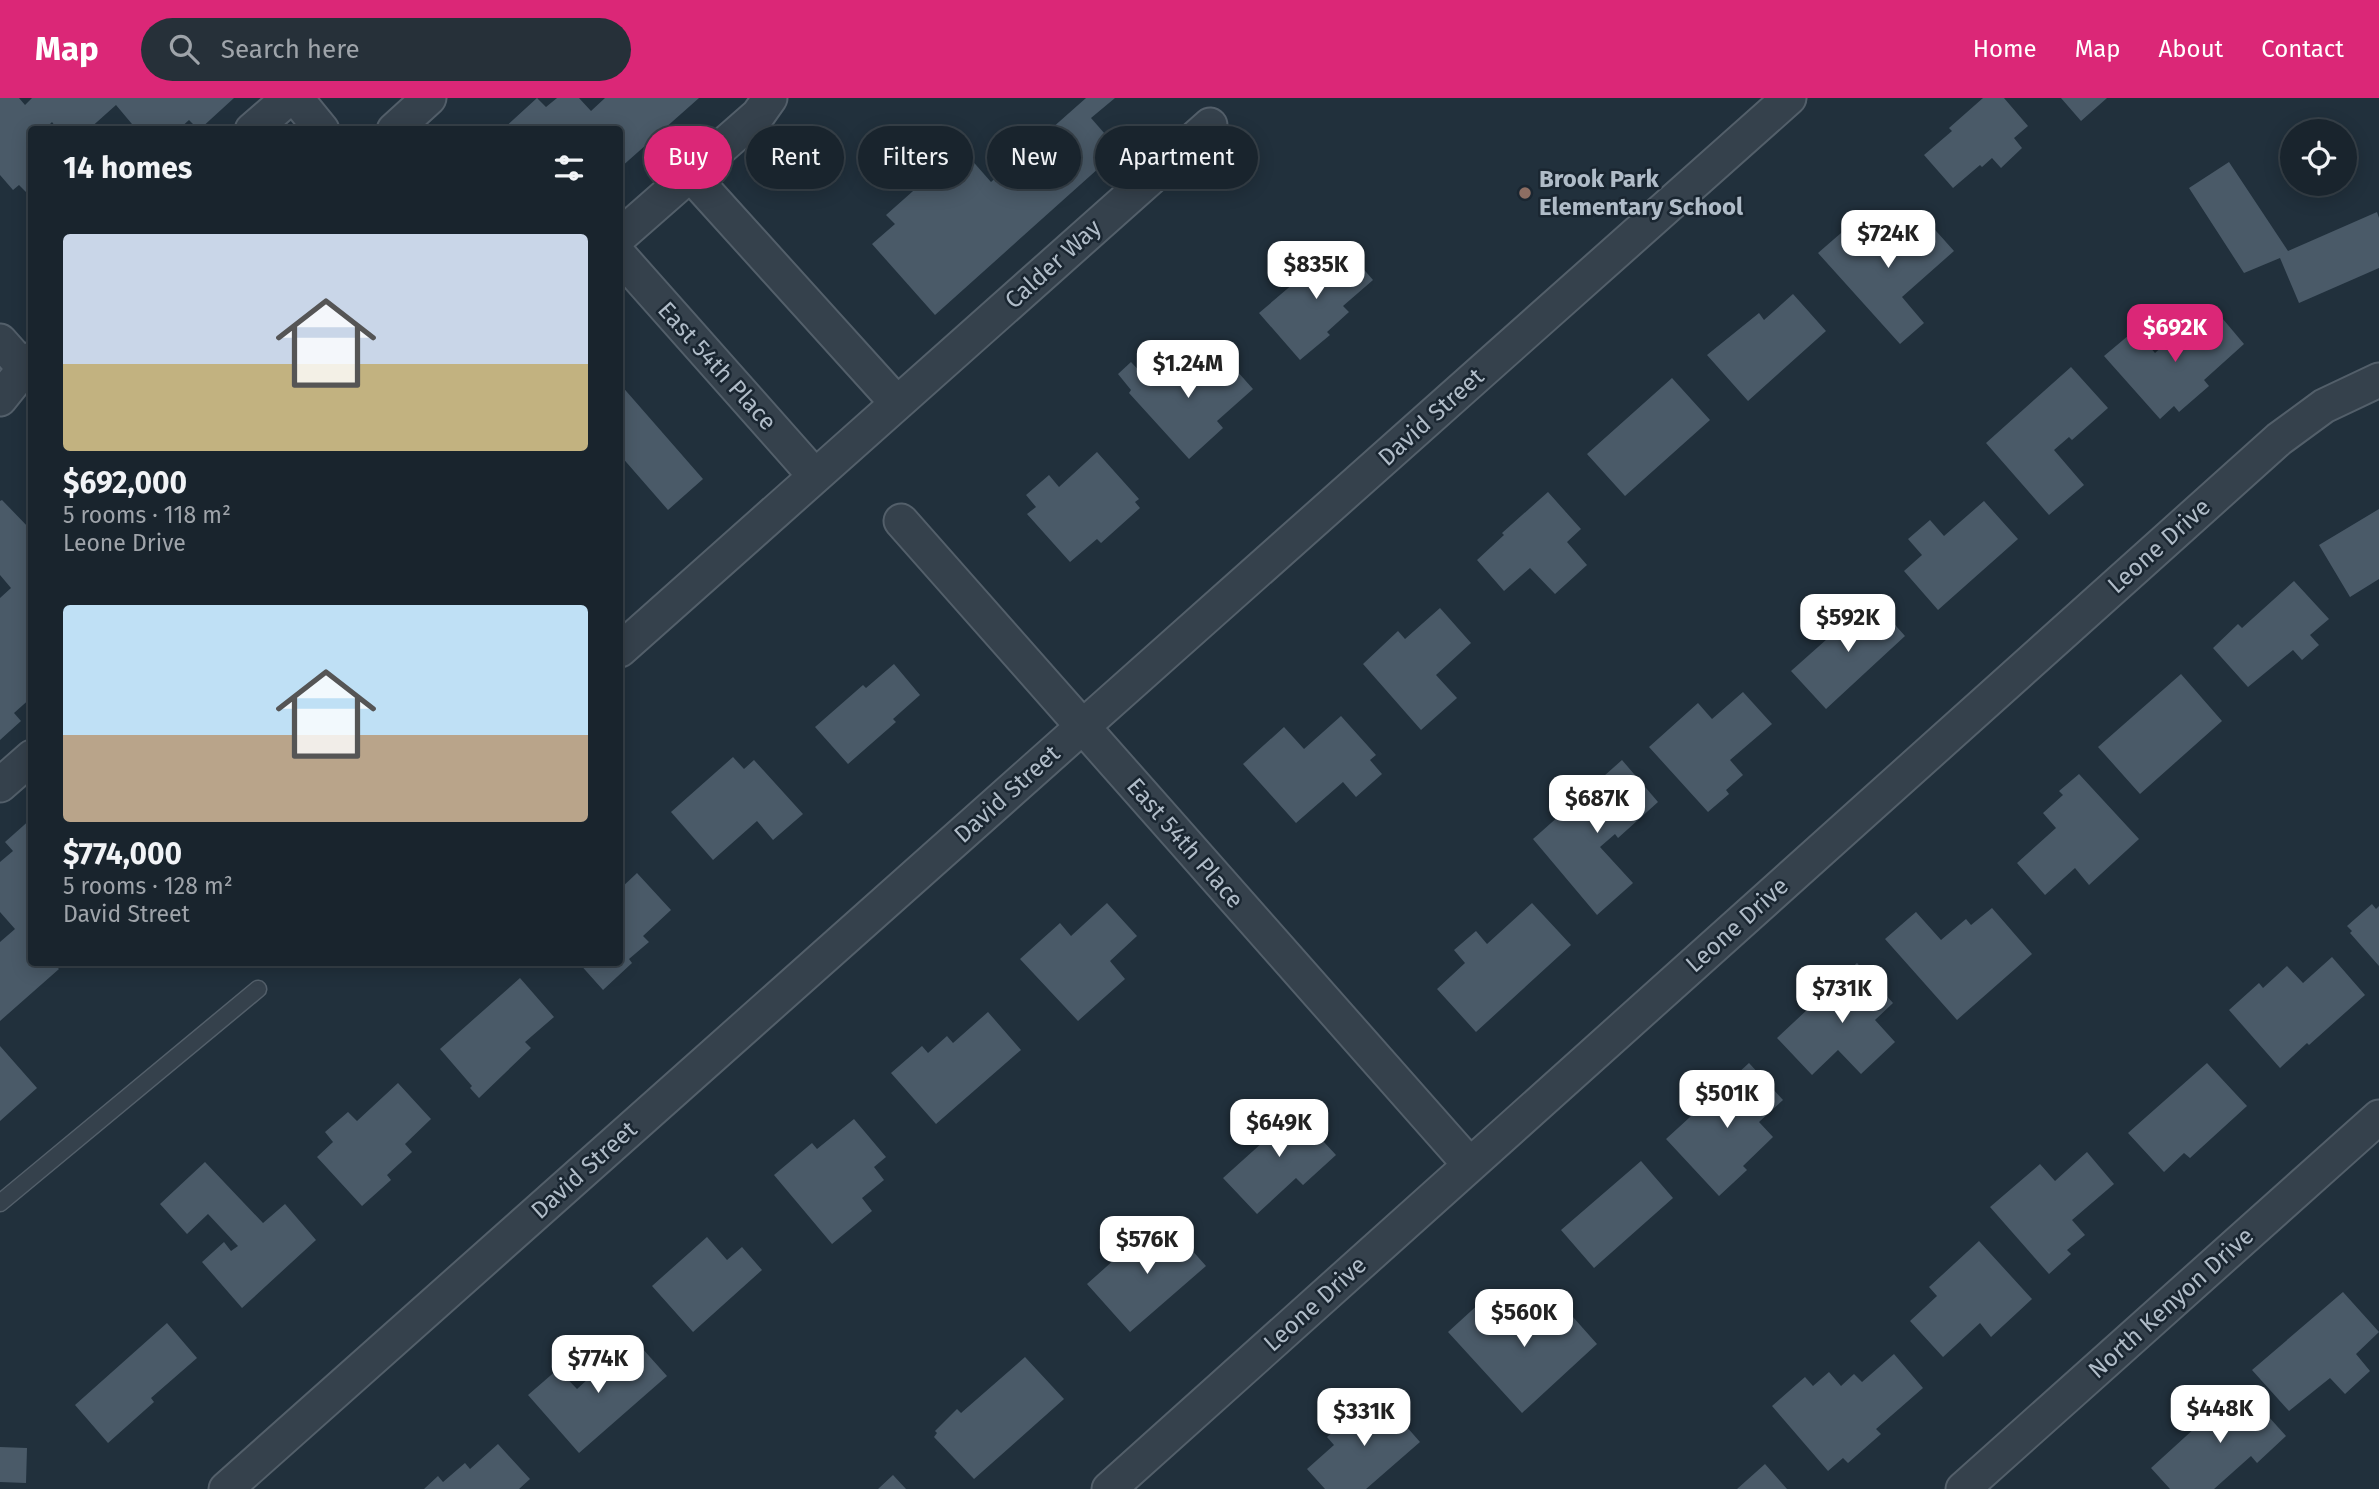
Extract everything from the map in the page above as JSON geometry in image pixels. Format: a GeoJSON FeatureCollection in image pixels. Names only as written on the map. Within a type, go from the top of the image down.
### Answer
{"type":"FeatureCollection","features":[{"type":"Feature","properties":{"kind":"street"},"geometry":{"type":"LineString","coordinates":[[257,126],[289,98]]}},
{"type":"Feature","properties":{"kind":"street"},"geometry":{"type":"LineString","coordinates":[[296,98],[318,126]]}},
{"type":"Feature","properties":{"kind":"street"},"geometry":{"type":"LineString","coordinates":[[398,126],[429,98]]}},
{"type":"Feature","properties":{"kind":"street"},"geometry":{"type":"LineString","coordinates":[[732,138],[758,115],[770,98]]}},
{"type":"Feature","properties":{"kind":"street","name":"David Street"},"geometry":{"type":"LineString","coordinates":[[226,1489],[1789,98]]}},
{"type":"Feature","properties":{"kind":"street","name":"Calder Way"},"geometry":{"type":"LineString","coordinates":[[623,647],[1210,125]]}},
{"type":"Feature","properties":{"kind":"street"},"geometry":{"type":"LineString","coordinates":[[623,233],[673,189]]}},
{"type":"Feature","properties":{"kind":"street"},"geometry":{"type":"LineString","coordinates":[[704,189],[897,403]]}},
{"type":"Feature","properties":{"kind":"street","name":"East 54th Place"},"geometry":{"type":"LineString","coordinates":[[623,259],[815,476]]}},
{"type":"Feature","properties":{"kind":"street"},"geometry":{"type":"LineString","coordinates":[[0,341],[28,365]]}},
{"type":"Feature","properties":{"kind":"street"},"geometry":{"type":"LineString","coordinates":[[0,399],[28,367]]}},
{"type":"Feature","properties":{"kind":"street","name":"Leone Drive"},"geometry":{"type":"LineString","coordinates":[[1109,1489],[2279,439],[2324,406],[2379,380]]}},
{"type":"Feature","properties":{"kind":"street","name":"East 54th Place"},"geometry":{"type":"LineString","coordinates":[[901,521],[1470,1164]]}},
{"type":"Feature","properties":{"kind":"street"},"geometry":{"type":"LineString","coordinates":[[0,785],[28,760]]}},
{"type":"Feature","properties":{"kind":"street","name":"North Kenyon Drive"},"geometry":{"type":"LineString","coordinates":[[1963,1489],[2379,1117]]}},
{"type":"Feature","properties":{"kind":"lane"},"geometry":{"type":"LineString","coordinates":[[0,1203],[258,989]]}},
{"type":"Feature","properties":{"kind":"building"},"geometry":{"type":"Polygon","coordinates":[[[0,98],[19,98],[25,105],[32,98],[234,98],[203,126],[195,126],[189,120],[182,126],[134,126],[116,105],[92,126],[55,126],[52,122],[48,126],[28,126],[28,194],[19,185],[13,190],[0,175],[0,98]]]}},
{"type":"Feature","properties":{"kind":"building"},"geometry":{"type":"Polygon","coordinates":[[[537,98],[546,107],[557,98],[579,98],[591,111],[605,98],[699,98],[667,126],[644,126],[644,147],[623,165],[623,126],[506,126],[537,98]]]}},
{"type":"Feature","properties":{"kind":"building"},"geometry":{"type":"Polygon","coordinates":[[[1086,98],[1115,98],[1091,118],[1098,126],[1095,126],[1095,172],[1081,184],[1081,126],[1054,126],[1086,98]]]}},
{"type":"Feature","properties":{"kind":"building"},"geometry":{"type":"Polygon","coordinates":[[[1983,98],[2004,98],[2028,126],[2014,138],[2022,148],[2001,168],[1992,158],[1953,188],[1924,155],[1952,131],[1949,128],[1983,98]]]}},
{"type":"Feature","properties":{"kind":"building"},"geometry":{"type":"Polygon","coordinates":[[[2061,98],[2107,98],[2081,121],[2061,98]]]}},
{"type":"Feature","properties":{"kind":"building"},"geometry":{"type":"Polygon","coordinates":[[[973,162],[987,177],[987,189],[1076,189],[935,315],[872,244],[895,224],[886,215],[915,189],[973,189],[973,162]]]}},
{"type":"Feature","properties":{"kind":"building"},"geometry":{"type":"Polygon","coordinates":[[[2229,162],[2288,251],[2377,212],[2379,268],[2299,303],[2280,258],[2244,273],[2189,188],[2229,162]]]}},
{"type":"Feature","properties":{"kind":"building"},"geometry":{"type":"Polygon","coordinates":[[[1920,213],[1954,251],[1902,297],[1924,323],[1900,344],[1818,253],[1856,220],[1881,248],[1920,213]]]}},
{"type":"Feature","properties":{"kind":"building"},"geometry":{"type":"Polygon","coordinates":[[[1341,243],[1373,280],[1343,306],[1349,312],[1327,332],[1330,335],[1300,360],[1259,313],[1341,243]]]}},
{"type":"Feature","properties":{"kind":"building"},"geometry":{"type":"Polygon","coordinates":[[[1793,294],[1826,331],[1748,401],[1707,355],[1759,313],[1764,320],[1793,294]]]}},
{"type":"Feature","properties":{"kind":"building"},"geometry":{"type":"Polygon","coordinates":[[[2217,312],[2244,344],[2204,380],[2209,386],[2179,412],[2174,406],[2160,419],[2104,356],[2135,330],[2155,353],[2183,328],[2190,337],[2217,312]]]}},
{"type":"Feature","properties":{"kind":"building"},"geometry":{"type":"Polygon","coordinates":[[[1220,352],[1253,389],[1217,421],[1223,428],[1189,459],[1129,393],[1131,390],[1118,374],[1131,362],[1145,377],[1165,360],[1186,384],[1220,352]]]}},
{"type":"Feature","properties":{"kind":"building"},"geometry":{"type":"Polygon","coordinates":[[[2071,367],[2108,408],[2072,440],[2069,437],[2054,450],[2084,485],[2049,515],[1986,443],[2071,367]]]}},
{"type":"Feature","properties":{"kind":"building"},"geometry":{"type":"Polygon","coordinates":[[[1672,378],[1710,420],[1625,496],[1587,454],[1672,378]]]}},
{"type":"Feature","properties":{"kind":"building"},"geometry":{"type":"Polygon","coordinates":[[[623,387],[703,479],[668,510],[623,458],[623,387]]]}},
{"type":"Feature","properties":{"kind":"building"},"geometry":{"type":"Polygon","coordinates":[[[1097,452],[1139,499],[1135,502],[1140,508],[1101,543],[1097,539],[1070,562],[1027,514],[1036,507],[1026,495],[1049,475],[1059,487],[1097,452]]]}},
{"type":"Feature","properties":{"kind":"building"},"geometry":{"type":"Polygon","coordinates":[[[1548,492],[1581,529],[1567,542],[1587,565],[1555,594],[1530,568],[1504,591],[1477,560],[1504,535],[1502,533],[1548,492]]]}},
{"type":"Feature","properties":{"kind":"building"},"geometry":{"type":"Polygon","coordinates":[[[0,501],[28,527],[28,701],[14,713],[21,721],[0,740],[0,598],[11,588],[0,575],[0,501]]]}},
{"type":"Feature","properties":{"kind":"building"},"geometry":{"type":"Polygon","coordinates":[[[1984,501],[2018,539],[1938,610],[1904,571],[1922,555],[1908,539],[1930,520],[1944,536],[1984,501]]]}},
{"type":"Feature","properties":{"kind":"building"},"geometry":{"type":"Polygon","coordinates":[[[2379,509],[2379,579],[2350,597],[2319,545],[2379,509]]]}},
{"type":"Feature","properties":{"kind":"building"},"geometry":{"type":"Polygon","coordinates":[[[2294,581],[2329,619],[2310,635],[2319,645],[2302,660],[2293,650],[2248,687],[2213,648],[2238,624],[2242,628],[2294,581]]]}},
{"type":"Feature","properties":{"kind":"building"},"geometry":{"type":"Polygon","coordinates":[[[1872,599],[1905,636],[1826,709],[1791,671],[1872,599]]]}},
{"type":"Feature","properties":{"kind":"building"},"geometry":{"type":"Polygon","coordinates":[[[1440,608],[1471,643],[1436,675],[1457,698],[1421,730],[1363,664],[1398,631],[1405,639],[1440,608]]]}},
{"type":"Feature","properties":{"kind":"building"},"geometry":{"type":"Polygon","coordinates":[[[894,664],[920,695],[893,719],[896,722],[848,764],[815,727],[863,685],[866,688],[894,664]]]}},
{"type":"Feature","properties":{"kind":"building"},"geometry":{"type":"Polygon","coordinates":[[[2181,674],[2222,721],[2140,794],[2098,747],[2181,674]]]}},
{"type":"Feature","properties":{"kind":"building"},"geometry":{"type":"Polygon","coordinates":[[[1743,692],[1772,724],[1730,760],[1743,775],[1726,790],[1729,794],[1708,812],[1649,747],[1698,703],[1712,719],[1743,692]]]}},
{"type":"Feature","properties":{"kind":"building"},"geometry":{"type":"Polygon","coordinates":[[[1341,716],[1376,755],[1370,760],[1382,774],[1356,797],[1343,782],[1296,823],[1243,764],[1284,727],[1304,749],[1341,716]]]}},
{"type":"Feature","properties":{"kind":"building"},"geometry":{"type":"Polygon","coordinates":[[[733,757],[744,769],[754,760],[803,814],[773,840],[757,821],[713,860],[671,812],[733,757]]]}},
{"type":"Feature","properties":{"kind":"building"},"geometry":{"type":"Polygon","coordinates":[[[1622,760],[1658,802],[1618,838],[1615,834],[1600,847],[1633,883],[1597,915],[1533,839],[1622,760]]]}},
{"type":"Feature","properties":{"kind":"building"},"geometry":{"type":"Polygon","coordinates":[[[2079,774],[2139,839],[2089,885],[2075,868],[2045,895],[2017,863],[2056,828],[2043,813],[2063,795],[2059,791],[2079,774]]]}},
{"type":"Feature","properties":{"kind":"building"},"geometry":{"type":"Polygon","coordinates":[[[28,822],[28,966],[56,966],[59,969],[0,1021],[0,942],[15,929],[0,912],[0,862],[13,851],[5,842],[28,822]]]}},
{"type":"Feature","properties":{"kind":"building"},"geometry":{"type":"Polygon","coordinates":[[[637,873],[671,910],[643,936],[649,942],[629,959],[632,963],[603,990],[582,966],[623,966],[623,886],[637,873]]]}},
{"type":"Feature","properties":{"kind":"building"},"geometry":{"type":"Polygon","coordinates":[[[1107,903],[1137,936],[1110,961],[1125,979],[1078,1021],[1020,959],[1060,923],[1071,936],[1107,903]]]}},
{"type":"Feature","properties":{"kind":"building"},"geometry":{"type":"Polygon","coordinates":[[[1532,903],[1571,945],[1476,1032],[1437,989],[1465,963],[1454,950],[1476,931],[1487,944],[1532,903]]]}},
{"type":"Feature","properties":{"kind":"building"},"geometry":{"type":"Polygon","coordinates":[[[2372,904],[2376,909],[2379,906],[2379,966],[2347,926],[2372,904]]]}},
{"type":"Feature","properties":{"kind":"building"},"geometry":{"type":"Polygon","coordinates":[[[1992,908],[2032,954],[1957,1020],[1885,939],[1916,912],[1941,940],[1966,919],[1971,925],[1992,908]]]}},
{"type":"Feature","properties":{"kind":"building"},"geometry":{"type":"Polygon","coordinates":[[[2332,957],[2365,995],[2280,1068],[2229,1010],[2259,983],[2263,988],[2287,966],[2303,983],[2332,957]]]}},
{"type":"Feature","properties":{"kind":"building"},"geometry":{"type":"Polygon","coordinates":[[[1857,963],[1893,1003],[1875,1020],[1895,1042],[1861,1074],[1838,1050],[1812,1075],[1777,1038],[1857,963]]]}},
{"type":"Feature","properties":{"kind":"building"},"geometry":{"type":"Polygon","coordinates":[[[520,978],[554,1017],[525,1042],[531,1048],[479,1098],[440,1049],[520,978]]]}},
{"type":"Feature","properties":{"kind":"building"},"geometry":{"type":"Polygon","coordinates":[[[988,1012],[1021,1050],[936,1124],[891,1073],[922,1046],[928,1053],[947,1036],[953,1043],[988,1012]]]}},
{"type":"Feature","properties":{"kind":"building"},"geometry":{"type":"Polygon","coordinates":[[[0,1046],[37,1088],[0,1121],[0,1046]]]}},
{"type":"Feature","properties":{"kind":"building"},"geometry":{"type":"Polygon","coordinates":[[[1749,1063],[1783,1100],[1759,1122],[1773,1137],[1743,1166],[1747,1170],[1719,1196],[1666,1139],[1749,1063]]]}},
{"type":"Feature","properties":{"kind":"building"},"geometry":{"type":"Polygon","coordinates":[[[2207,1063],[2247,1106],[2190,1158],[2184,1153],[2164,1172],[2128,1133],[2207,1063]]]}},
{"type":"Feature","properties":{"kind":"building"},"geometry":{"type":"Polygon","coordinates":[[[398,1083],[431,1119],[405,1144],[412,1152],[387,1175],[391,1180],[362,1206],[317,1157],[333,1142],[325,1132],[348,1112],[357,1121],[398,1083]]]}},
{"type":"Feature","properties":{"kind":"building"},"geometry":{"type":"Polygon","coordinates":[[[1286,1101],[1336,1155],[1303,1185],[1296,1178],[1257,1214],[1223,1178],[1263,1142],[1254,1131],[1286,1101]]]}},
{"type":"Feature","properties":{"kind":"building"},"geometry":{"type":"Polygon","coordinates":[[[854,1119],[886,1157],[874,1167],[884,1180],[862,1198],[872,1211],[832,1244],[774,1175],[812,1143],[817,1149],[854,1119]]]}},
{"type":"Feature","properties":{"kind":"building"},"geometry":{"type":"Polygon","coordinates":[[[2087,1152],[2114,1184],[2072,1220],[2085,1235],[2067,1250],[2071,1254],[2049,1274],[1990,1207],[2040,1164],[2055,1181],[2087,1152]]]}},
{"type":"Feature","properties":{"kind":"building"},"geometry":{"type":"Polygon","coordinates":[[[1641,1161],[1673,1198],[1594,1268],[1561,1230],[1641,1161]]]}},
{"type":"Feature","properties":{"kind":"building"},"geometry":{"type":"Polygon","coordinates":[[[205,1162],[263,1223],[285,1204],[316,1240],[242,1308],[202,1262],[224,1242],[231,1251],[238,1246],[208,1214],[187,1234],[160,1204],[205,1162]]]}},
{"type":"Feature","properties":{"kind":"building"},"geometry":{"type":"Polygon","coordinates":[[[1165,1220],[1206,1266],[1130,1332],[1087,1284],[1165,1220]]]}},
{"type":"Feature","properties":{"kind":"building"},"geometry":{"type":"Polygon","coordinates":[[[707,1237],[727,1260],[742,1247],[762,1270],[693,1332],[652,1286],[707,1237]]]}},
{"type":"Feature","properties":{"kind":"building"},"geometry":{"type":"Polygon","coordinates":[[[1979,1241],[2032,1299],[1991,1337],[1980,1323],[1943,1357],[1910,1321],[1937,1296],[1929,1287],[1979,1241]]]}},
{"type":"Feature","properties":{"kind":"building"},"geometry":{"type":"Polygon","coordinates":[[[2343,1292],[2379,1332],[2356,1354],[2370,1371],[2345,1394],[2330,1378],[2289,1411],[2252,1370],[2343,1292]]]}},
{"type":"Feature","properties":{"kind":"building"},"geometry":{"type":"Polygon","coordinates":[[[1557,1299],[1597,1344],[1522,1413],[1448,1332],[1482,1301],[1507,1330],[1531,1308],[1538,1316],[1557,1299]]]}},
{"type":"Feature","properties":{"kind":"building"},"geometry":{"type":"Polygon","coordinates":[[[167,1323],[197,1358],[151,1398],[154,1402],[108,1443],[75,1405],[167,1323]]]}},
{"type":"Feature","properties":{"kind":"building"},"geometry":{"type":"Polygon","coordinates":[[[633,1338],[667,1376],[579,1453],[528,1395],[558,1369],[577,1389],[633,1338]]]}},
{"type":"Feature","properties":{"kind":"building"},"geometry":{"type":"Polygon","coordinates":[[[1894,1354],[1923,1388],[1876,1429],[1881,1434],[1848,1463],[1843,1458],[1828,1471],[1772,1406],[1805,1377],[1813,1386],[1829,1372],[1841,1386],[1854,1374],[1862,1382],[1894,1354]]]}},
{"type":"Feature","properties":{"kind":"building"},"geometry":{"type":"Polygon","coordinates":[[[1025,1357],[1064,1399],[974,1479],[934,1437],[937,1433],[935,1431],[957,1409],[961,1413],[1025,1357]]]}},
{"type":"Feature","properties":{"kind":"building"},"geometry":{"type":"Polygon","coordinates":[[[2241,1386],[2286,1436],[2257,1463],[2251,1456],[2214,1489],[2170,1489],[2151,1468],[2241,1386]]]}},
{"type":"Feature","properties":{"kind":"building"},"geometry":{"type":"Polygon","coordinates":[[[1377,1393],[1420,1442],[1366,1489],[1325,1489],[1307,1469],[1334,1445],[1327,1437],[1377,1393]]]}},
{"type":"Feature","properties":{"kind":"building"},"geometry":{"type":"Polygon","coordinates":[[[498,1444],[530,1479],[519,1489],[424,1489],[438,1476],[443,1482],[465,1463],[470,1469],[498,1444]]]}},
{"type":"Feature","properties":{"kind":"building"},"geometry":{"type":"Polygon","coordinates":[[[0,1447],[27,1448],[26,1483],[0,1482],[0,1447]]]}},
{"type":"Feature","properties":{"kind":"building"},"geometry":{"type":"Polygon","coordinates":[[[1765,1464],[1787,1489],[1737,1489],[1765,1464]]]}},
{"type":"Feature","properties":{"kind":"building"},"geometry":{"type":"Polygon","coordinates":[[[893,1475],[906,1489],[878,1489],[893,1475]]]}},
{"type":"Feature","properties":{"kind":"place","name":"Brook Park Elementary School"},"geometry":{"type":"Point","coordinates":[1525,193]}}]}
